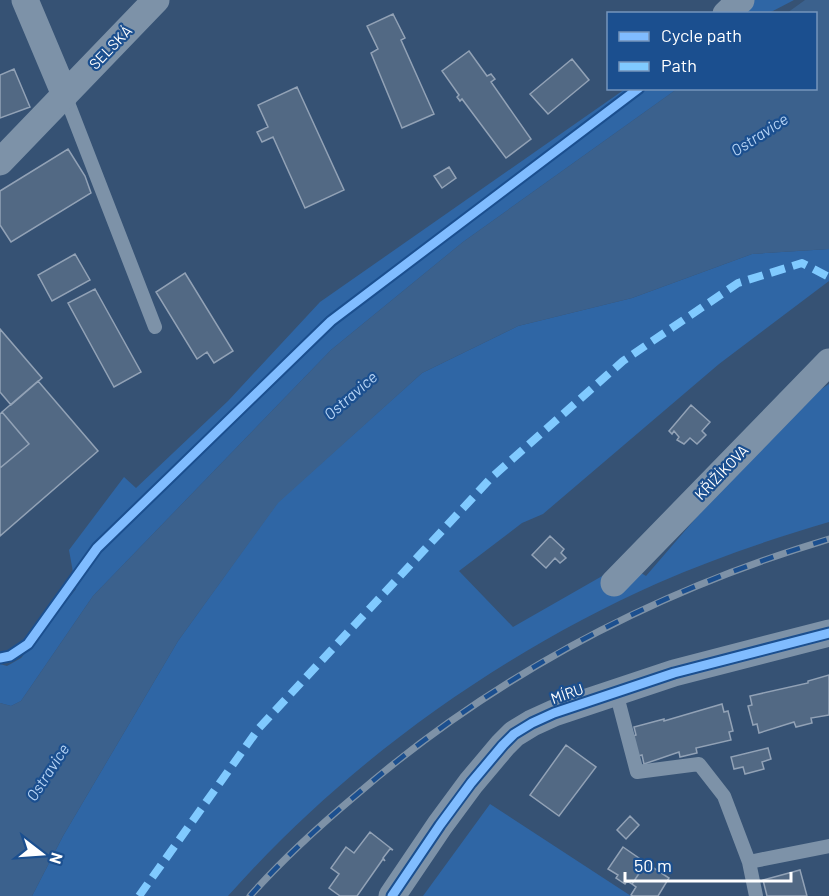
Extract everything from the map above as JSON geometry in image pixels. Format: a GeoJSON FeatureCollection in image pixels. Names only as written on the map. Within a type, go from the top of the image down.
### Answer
{"type":"FeatureCollection","features":[{"type":"Feature","properties":{"kind":"street"},"geometry":{"type":"LineString","coordinates":[[24,0],[65,95]]}},
{"type":"Feature","properties":{"kind":"street","name":"SELSKÁ"},"geometry":{"type":"LineString","coordinates":[[0,162],[156,0]]}},
{"type":"Feature","properties":{"kind":"street"},"geometry":{"type":"LineString","coordinates":[[728,12],[741,0]]}},
{"type":"Feature","properties":{"kind":"street","name":"KŘIŽÍKOVA"},"geometry":{"type":"LineString","coordinates":[[614,583],[829,362]]}},
{"type":"Feature","properties":{"kind":"street","name":"MÍRU"},"geometry":{"type":"LineString","coordinates":[[392,896],[465,792],[514,734],[554,713],[674,673],[829,633]]}},
{"type":"Feature","properties":{"kind":"lane"},"geometry":{"type":"LineString","coordinates":[[65,95],[155,327]]}},
{"type":"Feature","properties":{"kind":"lane"},"geometry":{"type":"LineString","coordinates":[[616,692],[637,772],[699,764],[724,796],[749,862],[756,896]]}},
{"type":"Feature","properties":{"kind":"lane"},"geometry":{"type":"LineString","coordinates":[[749,862],[829,846]]}},
{"type":"Feature","properties":{"kind":"shaded area"},"geometry":{"type":"Polygon","coordinates":[[[754,0],[794,0],[771,12],[740,12],[754,0]]]}},
{"type":"Feature","properties":{"kind":"shaded area"},"geometry":{"type":"Polygon","coordinates":[[[624,90],[676,90],[463,242],[331,350],[93,596],[21,701],[11,706],[0,703],[0,664],[7,666],[21,658],[76,589],[69,550],[124,477],[136,488],[228,401],[320,302],[624,90]]]}},
{"type":"Feature","properties":{"kind":"shaded area"},"geometry":{"type":"Polygon","coordinates":[[[829,249],[829,281],[719,364],[543,514],[522,523],[459,571],[513,627],[625,563],[646,576],[788,411],[829,384],[829,522],[742,550],[658,583],[539,644],[482,679],[426,717],[373,758],[273,848],[228,896],[32,896],[63,836],[178,641],[278,502],[422,373],[518,326],[632,298],[752,254],[829,249]]]}},
{"type":"Feature","properties":{"kind":"shaded area"},"geometry":{"type":"Polygon","coordinates":[[[490,804],[631,896],[423,896],[490,804]]]}},
{"type":"Feature","properties":{"kind":"water","name":"Ostravice"},"geometry":{"type":"Polygon","coordinates":[[[805,0],[829,0],[829,249],[752,254],[632,298],[518,326],[422,373],[278,503],[178,641],[63,836],[32,896],[0,896],[0,703],[11,706],[21,701],[93,596],[331,350],[463,242],[676,90],[817,90],[817,12],[788,12],[805,0]]]}},
{"type":"Feature","properties":{"kind":"building"},"geometry":{"type":"Polygon","coordinates":[[[393,14],[405,38],[401,40],[434,114],[402,128],[371,53],[378,49],[367,26],[393,14]]]}},
{"type":"Feature","properties":{"kind":"building"},"geometry":{"type":"Polygon","coordinates":[[[469,51],[487,76],[491,74],[495,79],[491,82],[531,139],[506,158],[462,99],[460,101],[457,97],[459,95],[442,71],[469,51]]]}},
{"type":"Feature","properties":{"kind":"building"},"geometry":{"type":"Polygon","coordinates":[[[572,59],[589,80],[548,114],[530,94],[572,59]]]}},
{"type":"Feature","properties":{"kind":"building"},"geometry":{"type":"Polygon","coordinates":[[[14,69],[30,107],[0,118],[0,75],[14,69]]]}},
{"type":"Feature","properties":{"kind":"building"},"geometry":{"type":"Polygon","coordinates":[[[297,87],[344,190],[305,208],[273,137],[262,142],[257,132],[268,127],[258,105],[297,87]]]}},
{"type":"Feature","properties":{"kind":"building"},"geometry":{"type":"Polygon","coordinates":[[[68,149],[85,176],[91,193],[11,242],[0,225],[0,191],[68,149]]]}},
{"type":"Feature","properties":{"kind":"building"},"geometry":{"type":"Polygon","coordinates":[[[449,167],[456,178],[442,188],[434,176],[449,167]]]}},
{"type":"Feature","properties":{"kind":"building"},"geometry":{"type":"Polygon","coordinates":[[[75,254],[90,280],[52,301],[38,275],[75,254]]]}},
{"type":"Feature","properties":{"kind":"building"},"geometry":{"type":"Polygon","coordinates":[[[185,273],[233,351],[214,363],[207,352],[197,359],[156,292],[185,273]]]}},
{"type":"Feature","properties":{"kind":"building"},"geometry":{"type":"Polygon","coordinates":[[[95,289],[141,372],[114,387],[68,303],[95,289]]]}},
{"type":"Feature","properties":{"kind":"building"},"geometry":{"type":"Polygon","coordinates":[[[0,329],[42,378],[11,405],[0,392],[0,329]]]}},
{"type":"Feature","properties":{"kind":"building"},"geometry":{"type":"Polygon","coordinates":[[[38,381],[98,451],[0,536],[0,468],[29,444],[2,412],[38,381]]]}},
{"type":"Feature","properties":{"kind":"building"},"geometry":{"type":"Polygon","coordinates":[[[691,405],[710,422],[702,431],[706,435],[697,444],[690,438],[684,444],[677,440],[679,437],[674,431],[672,434],[669,431],[691,405]]]}},
{"type":"Feature","properties":{"kind":"building"},"geometry":{"type":"Polygon","coordinates":[[[2,412],[29,444],[0,468],[0,414],[2,412]]]}},
{"type":"Feature","properties":{"kind":"building"},"geometry":{"type":"Polygon","coordinates":[[[550,536],[564,549],[561,553],[566,558],[560,563],[555,558],[546,568],[532,555],[550,536]]]}},
{"type":"Feature","properties":{"kind":"building"},"geometry":{"type":"Polygon","coordinates":[[[829,675],[829,715],[811,718],[812,723],[796,727],[794,722],[759,733],[757,724],[753,725],[748,706],[752,705],[750,696],[808,683],[808,681],[829,675]]]}},
{"type":"Feature","properties":{"kind":"building"},"geometry":{"type":"Polygon","coordinates":[[[722,704],[724,712],[728,711],[733,731],[729,732],[731,740],[696,748],[697,753],[680,757],[679,752],[644,764],[642,755],[638,756],[633,736],[636,735],[634,727],[722,704]]]}},
{"type":"Feature","properties":{"kind":"building"},"geometry":{"type":"Polygon","coordinates":[[[566,745],[596,767],[559,816],[530,795],[566,745]]]}},
{"type":"Feature","properties":{"kind":"building"},"geometry":{"type":"Polygon","coordinates":[[[768,748],[771,759],[762,762],[764,769],[745,774],[743,767],[734,769],[731,757],[768,748]]]}},
{"type":"Feature","properties":{"kind":"building"},"geometry":{"type":"Polygon","coordinates":[[[630,816],[639,825],[626,839],[617,830],[630,816]]]}},
{"type":"Feature","properties":{"kind":"building"},"geometry":{"type":"Polygon","coordinates":[[[370,832],[393,850],[390,849],[383,858],[385,861],[383,859],[357,896],[340,896],[329,888],[339,874],[331,868],[346,847],[354,853],[370,832]]]}},
{"type":"Feature","properties":{"kind":"building"},"geometry":{"type":"Polygon","coordinates":[[[623,847],[646,863],[632,884],[627,881],[625,884],[616,878],[618,875],[608,869],[623,847]]]}},
{"type":"Feature","properties":{"kind":"building"},"geometry":{"type":"Polygon","coordinates":[[[646,863],[669,878],[658,896],[633,896],[631,895],[636,887],[632,884],[646,863]]]}},
{"type":"Feature","properties":{"kind":"building"},"geometry":{"type":"Polygon","coordinates":[[[800,870],[807,896],[767,896],[763,880],[800,870]]]}},
{"type":"Feature","properties":{"kind":"railway"},"geometry":{"type":"LineString","coordinates":[[250,896],[314,832],[408,752],[463,712],[520,675],[578,642],[700,584],[829,539]]}},
{"type":"Feature","properties":{"kind":"marked path"},"geometry":{"type":"LineString","coordinates":[[139,896],[259,728],[491,478],[623,361],[738,283],[802,263],[829,277]]}},
{"type":"Feature","properties":{"kind":"cycle path"},"geometry":{"type":"LineString","coordinates":[[0,658],[10,656],[28,644],[97,548],[331,321],[636,90]]}},
{"type":"Feature","properties":{"kind":"cycle path"},"geometry":{"type":"LineString","coordinates":[[392,896],[471,783],[514,734],[532,723],[554,713],[674,673],[829,633]]}}]}
